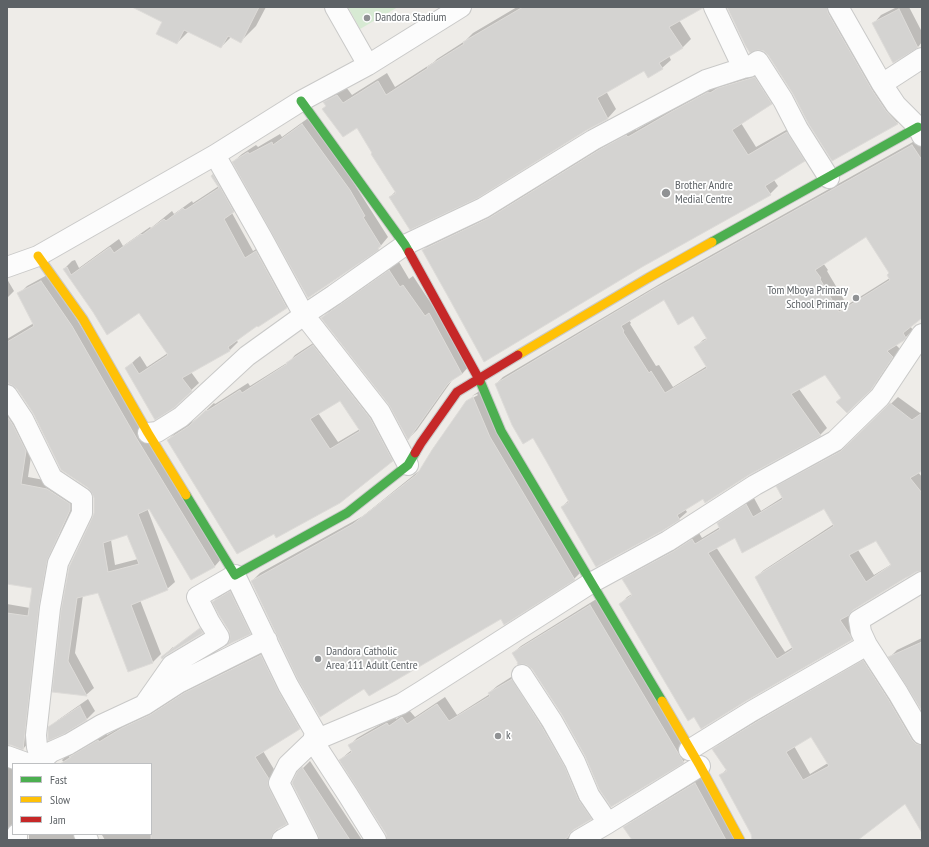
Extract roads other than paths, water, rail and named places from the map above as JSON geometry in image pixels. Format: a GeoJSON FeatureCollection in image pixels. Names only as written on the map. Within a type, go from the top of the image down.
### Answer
{"type":"FeatureCollection","features":[{"type":"Feature","properties":{"kind":"street"},"geometry":{"type":"LineString","coordinates":[[335,7],[368,65]]}},
{"type":"Feature","properties":{"kind":"street"},"geometry":{"type":"LineString","coordinates":[[7,267],[38,256],[215,155],[301,101],[368,65],[461,7]]}},
{"type":"Feature","properties":{"kind":"street"},"geometry":{"type":"LineString","coordinates":[[714,7],[743,68]]}},
{"type":"Feature","properties":{"kind":"street"},"geometry":{"type":"LineString","coordinates":[[144,705],[172,665],[219,637],[208,621],[198,597],[235,574],[347,512],[408,465],[421,443],[457,392],[648,278],[829,178],[920,132],[896,105],[882,84],[838,7]]}},
{"type":"Feature","properties":{"kind":"street"},"geometry":{"type":"LineString","coordinates":[[882,84],[922,58]]}},
{"type":"Feature","properties":{"kind":"street"},"geometry":{"type":"LineString","coordinates":[[148,433],[157,432],[181,417],[247,356],[405,245],[483,208],[593,140],[706,80],[749,67],[758,61],[829,178]]}},
{"type":"Feature","properties":{"kind":"street"},"geometry":{"type":"LineString","coordinates":[[301,101],[405,245],[479,379],[501,431],[689,750],[700,766],[740,840]]}},
{"type":"Feature","properties":{"kind":"street"},"geometry":{"type":"LineString","coordinates":[[215,155],[304,315],[380,412],[408,465]]}},
{"type":"Feature","properties":{"kind":"street"},"geometry":{"type":"LineString","coordinates":[[38,256],[83,319],[148,433],[235,574],[288,685],[315,732],[313,742],[376,840]]}},
{"type":"Feature","properties":{"kind":"street"},"geometry":{"type":"LineString","coordinates":[[282,840],[304,834],[279,783],[288,765],[313,742],[401,704],[591,583],[668,541],[755,485],[835,441],[880,397],[922,334]]}},
{"type":"Feature","properties":{"kind":"street"},"geometry":{"type":"LineString","coordinates":[[7,395],[23,419],[52,478],[82,498],[82,513],[58,563],[50,608],[36,735],[36,763]]}},
{"type":"Feature","properties":{"kind":"street"},"geometry":{"type":"LineString","coordinates":[[922,582],[859,620],[861,632],[867,645],[922,734]]}},
{"type":"Feature","properties":{"kind":"street"},"geometry":{"type":"LineString","coordinates":[[7,756],[36,763],[51,752],[69,744],[100,725],[144,705],[178,683],[260,642],[267,640]]}},
{"type":"Feature","properties":{"kind":"street"},"geometry":{"type":"LineString","coordinates":[[689,750],[752,711],[867,645]]}},
{"type":"Feature","properties":{"kind":"street"},"geometry":{"type":"LineString","coordinates":[[522,675],[552,721],[575,762],[589,795],[608,823]]}},
{"type":"Feature","properties":{"kind":"street"},"geometry":{"type":"LineString","coordinates":[[579,840],[700,766]]}},
{"type":"Feature","properties":{"kind":"place","name":"Dandora Stadium"},"geometry":{"type":"Point","coordinates":[367,18]}},
{"type":"Feature","properties":{"kind":"place","name":"Brother Andre Medial Centre"},"geometry":{"type":"Point","coordinates":[666,193]}},
{"type":"Feature","properties":{"kind":"place","name":"Tom Mboya Primary School Primary"},"geometry":{"type":"Point","coordinates":[856,298]}},
{"type":"Feature","properties":{"kind":"place","name":"Dandora Catholic Area 111 Adult Centre"},"geometry":{"type":"Point","coordinates":[318,659]}},
{"type":"Feature","properties":{"kind":"place","name":"k"},"geometry":{"type":"Point","coordinates":[498,736]}}]}
